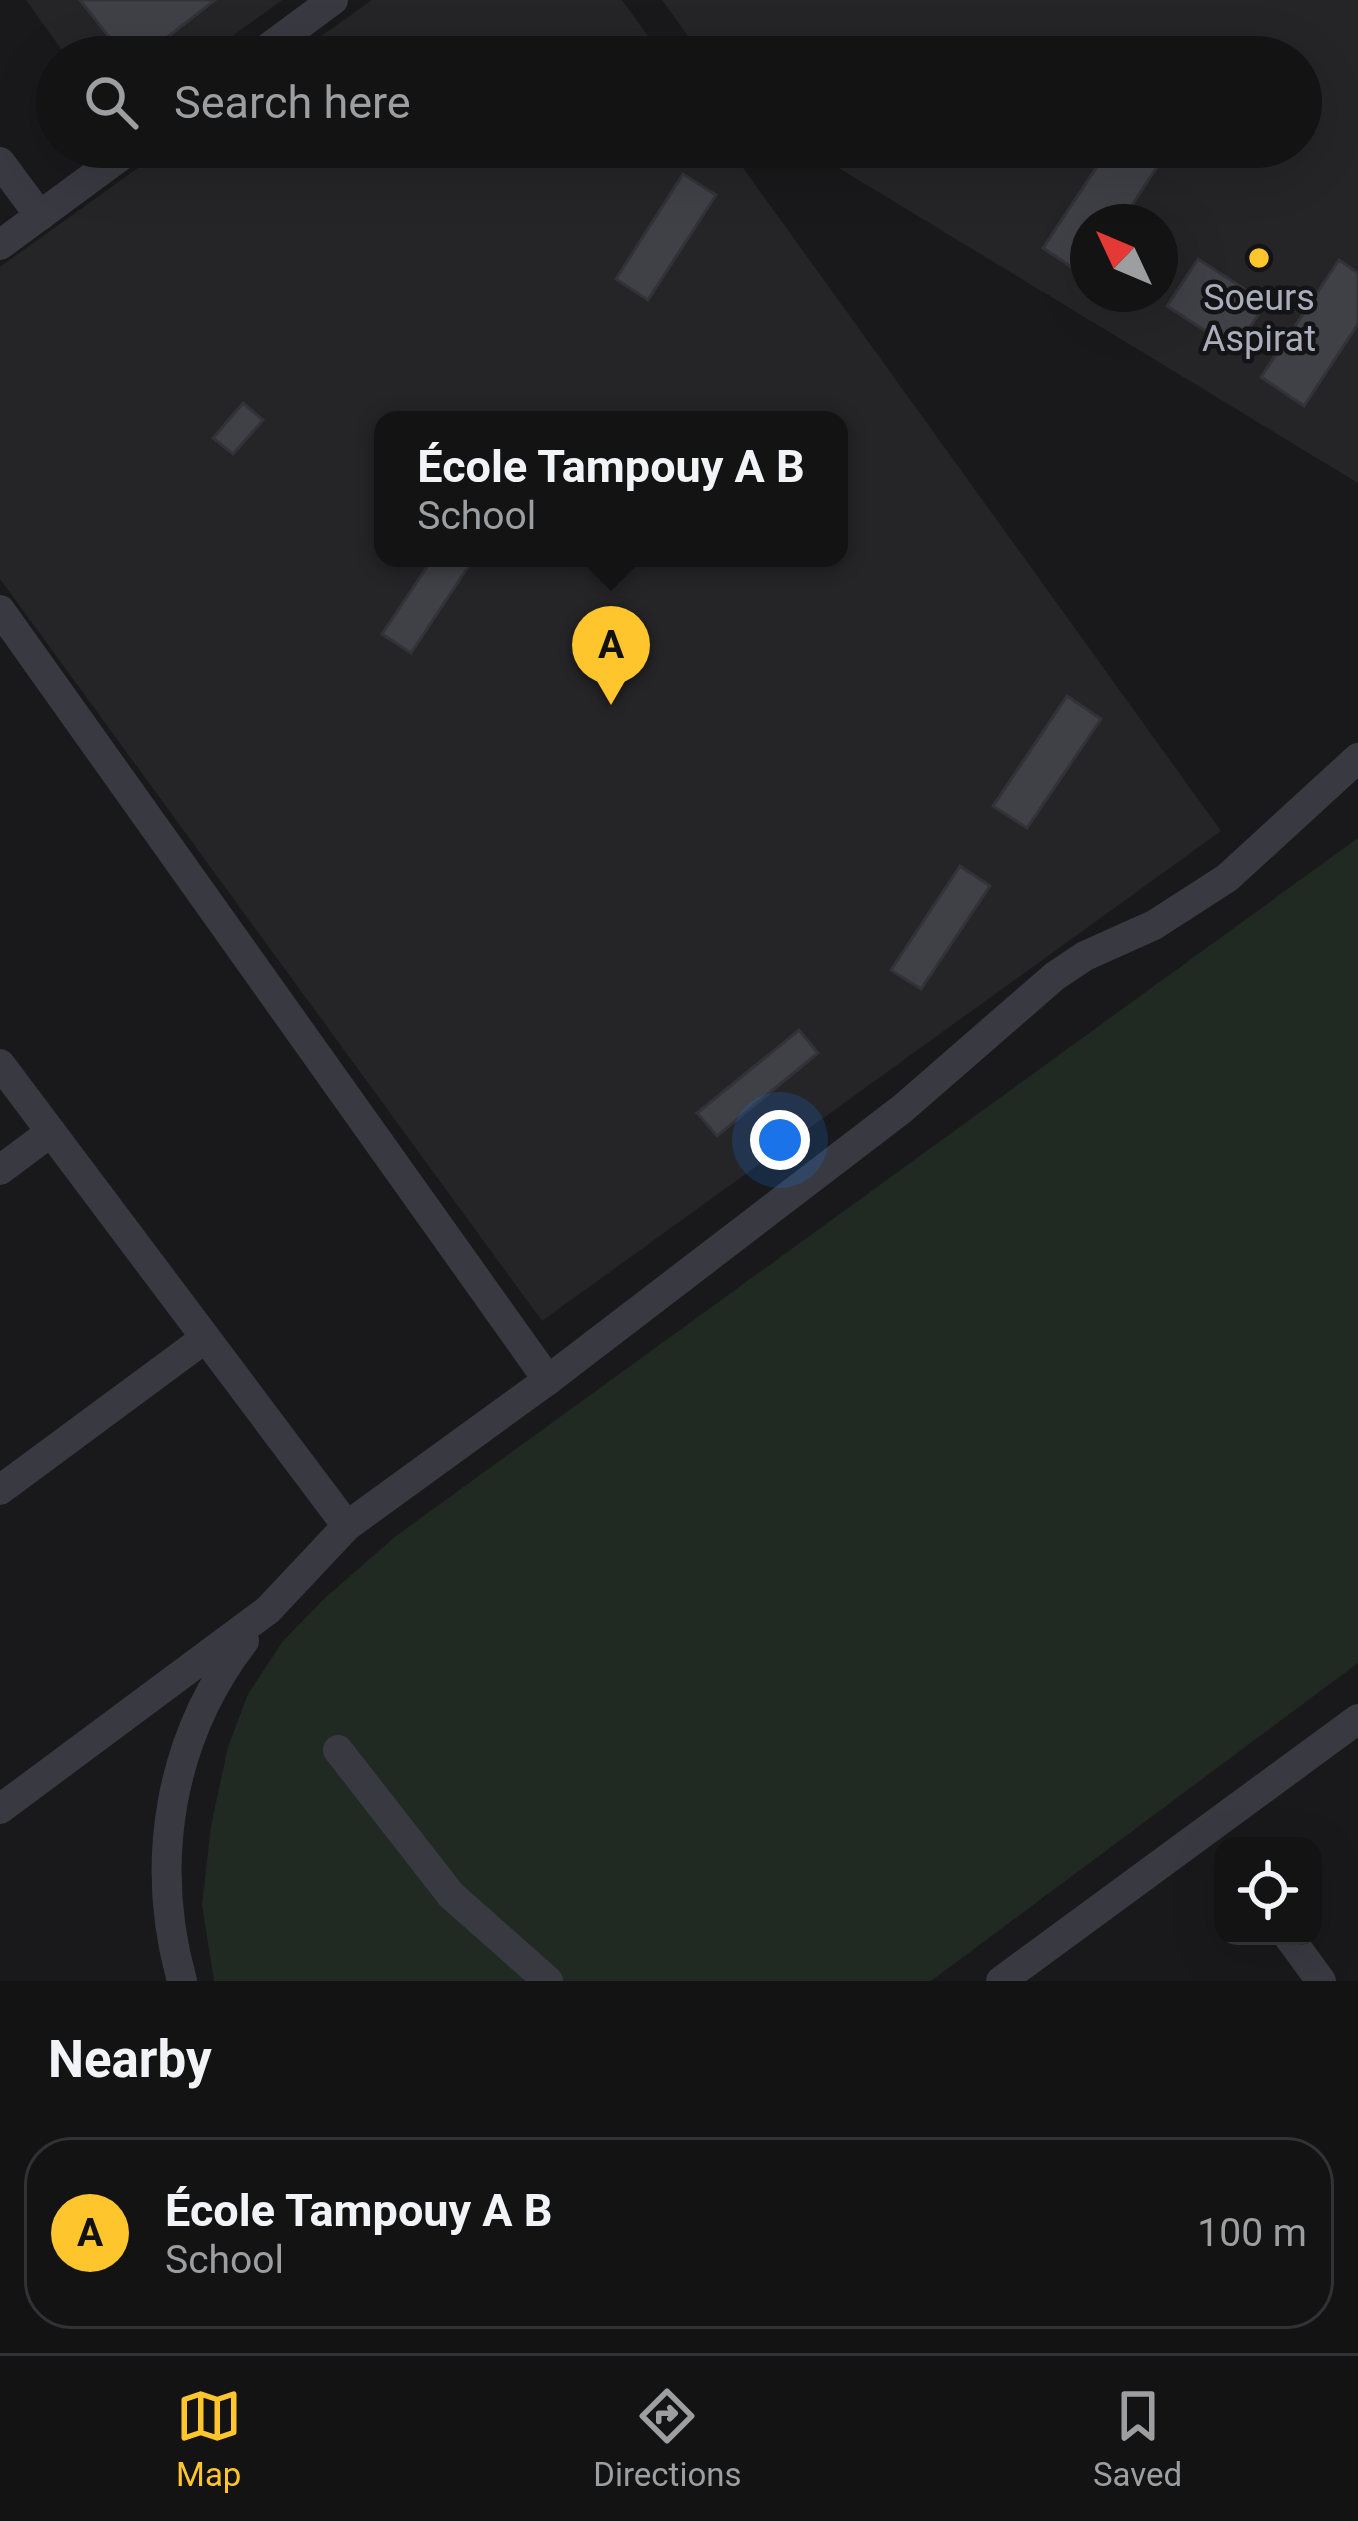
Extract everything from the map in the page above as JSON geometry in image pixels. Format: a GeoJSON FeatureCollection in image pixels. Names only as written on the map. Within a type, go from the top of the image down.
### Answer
{"type":"FeatureCollection","features":[{"type":"Feature","properties":{"kind":"street"},"geometry":{"type":"LineString","coordinates":[[284,36],[333,0]]}},
{"type":"Feature","properties":{"kind":"street"},"geometry":{"type":"LineString","coordinates":[[0,162],[40,216]]}},
{"type":"Feature","properties":{"kind":"street"},"geometry":{"type":"LineString","coordinates":[[0,244],[105,168]]}},
{"type":"Feature","properties":{"kind":"street"},"geometry":{"type":"LineString","coordinates":[[0,610],[548,1380]]}},
{"type":"Feature","properties":{"kind":"street"},"geometry":{"type":"LineString","coordinates":[[182,1981],[164,1871],[171,1800],[191,1731],[224,1667],[268,1610],[347,1526],[548,1380],[902,1109],[1055,976],[1084,956],[1154,925],[1227,878],[1358,758]]}},
{"type":"Feature","properties":{"kind":"street"},"geometry":{"type":"LineString","coordinates":[[0,1064],[347,1526]]}},
{"type":"Feature","properties":{"kind":"street"},"geometry":{"type":"LineString","coordinates":[[0,1170],[51,1132]]}},
{"type":"Feature","properties":{"kind":"street"},"geometry":{"type":"LineString","coordinates":[[0,1490],[204,1339]]}},
{"type":"Feature","properties":{"kind":"street"},"geometry":{"type":"LineString","coordinates":[[0,1809],[268,1610]]}},
{"type":"Feature","properties":{"kind":"street"},"geometry":{"type":"LineString","coordinates":[[1216,1837],[1354,1729]]}},
{"type":"Feature","properties":{"kind":"street"},"geometry":{"type":"LineString","coordinates":[[338,1750],[451,1895],[548,1981]]}},
{"type":"Feature","properties":{"kind":"street"},"geometry":{"type":"LineString","coordinates":[[1010,1978],[1214,1838]]}},
{"type":"Feature","properties":{"kind":"street"},"geometry":{"type":"LineString","coordinates":[[1295,1945],[1321,1981]]}},
{"type":"Feature","properties":{"kind":"shaded area"},"geometry":{"type":"Polygon","coordinates":[[[26,0],[282,0],[233,36],[52,36],[26,0]]]}},
{"type":"Feature","properties":{"kind":"shaded area"},"geometry":{"type":"Polygon","coordinates":[[[372,0],[622,0],[648,36],[321,36],[372,0]]]}},
{"type":"Feature","properties":{"kind":"shaded area","name":"Soeurs Aspirat"},"geometry":{"type":"Polygon","coordinates":[[[662,0],[1358,0],[1358,483],[1076,312],[1178,312],[1178,204],[1070,204],[1070,308],[839,168],[1322,168],[1322,36],[688,36],[662,0]]]}},
{"type":"Feature","properties":{"kind":"shaded area"},"geometry":{"type":"Polygon","coordinates":[[[138,168],[743,168],[1221,831],[542,1321],[0,579],[0,267],[138,168]]]}},
{"type":"Feature","properties":{"kind":"shaded area"},"geometry":{"type":"Polygon","coordinates":[[[1358,838],[1358,1663],[931,1981],[214,1981],[202,1905],[211,1826],[228,1747],[248,1694],[283,1641],[325,1598],[396,1536],[1358,838]]]}},
{"type":"Feature","properties":{"kind":"building"},"geometry":{"type":"Polygon","coordinates":[[[80,0],[215,0],[169,36],[108,36],[80,0]]]}},
{"type":"Feature","properties":{"kind":"building"},"geometry":{"type":"Polygon","coordinates":[[[1096,168],[1156,168],[1133,204],[1072,204],[1096,168]]]}},
{"type":"Feature","properties":{"kind":"building"},"geometry":{"type":"Polygon","coordinates":[[[683,174],[716,195],[648,300],[616,279],[683,174]]]}},
{"type":"Feature","properties":{"kind":"building"},"geometry":{"type":"Polygon","coordinates":[[[1070,207],[1070,266],[1043,248],[1070,207]]]}},
{"type":"Feature","properties":{"kind":"building"},"geometry":{"type":"Polygon","coordinates":[[[1198,259],[1266,303],[1235,350],[1176,312],[1178,289],[1198,259]]]}},
{"type":"Feature","properties":{"kind":"building"},"geometry":{"type":"Polygon","coordinates":[[[1339,260],[1358,273],[1358,324],[1304,406],[1261,377],[1339,260]]]}},
{"type":"Feature","properties":{"kind":"building"},"geometry":{"type":"Polygon","coordinates":[[[243,403],[263,420],[233,454],[213,438],[243,403]]]}},
{"type":"Feature","properties":{"kind":"building"},"geometry":{"type":"Polygon","coordinates":[[[427,567],[468,567],[411,653],[382,634],[427,567]]]}},
{"type":"Feature","properties":{"kind":"building"},"geometry":{"type":"Polygon","coordinates":[[[1067,696],[1101,719],[1027,828],[993,806],[1067,696]]]}},
{"type":"Feature","properties":{"kind":"building"},"geometry":{"type":"Polygon","coordinates":[[[960,866],[990,886],[921,989],[891,970],[960,866]]]}},
{"type":"Feature","properties":{"kind":"building"},"geometry":{"type":"Polygon","coordinates":[[[799,1030],[818,1053],[717,1136],[697,1113],[799,1030]]]}},
{"type":"Feature","properties":{"kind":"place","name":"Soeurs Aspirat"},"geometry":{"type":"Point","coordinates":[1259,258]}},
{"type":"Feature","properties":{"kind":"place","name":"École Tampouy A B"},"geometry":{"type":"Point","coordinates":[611,705]}}]}
